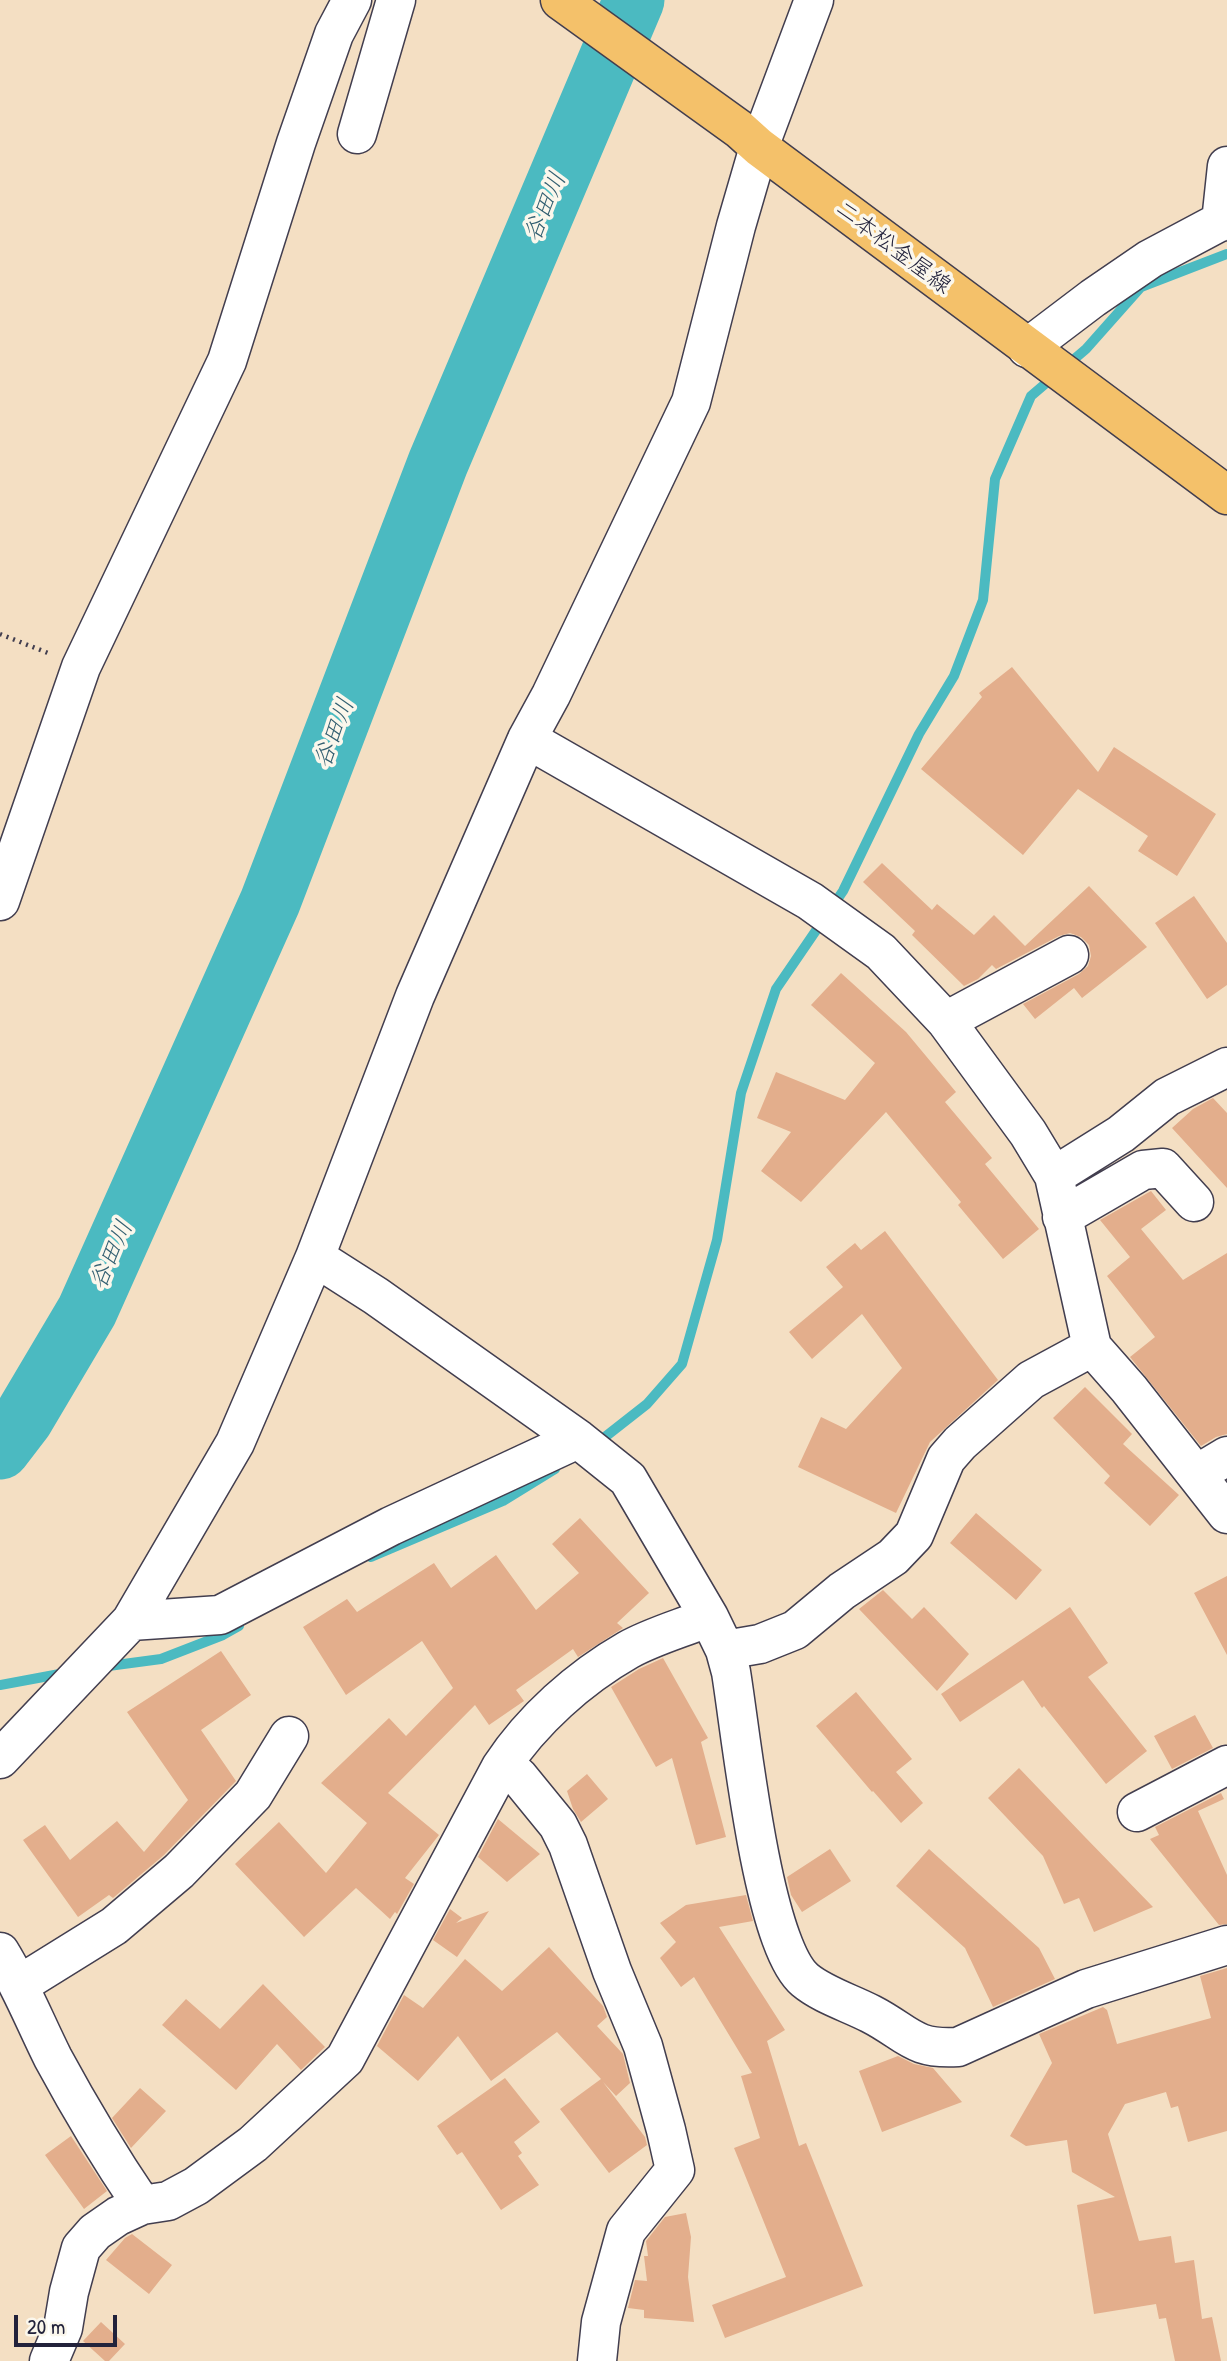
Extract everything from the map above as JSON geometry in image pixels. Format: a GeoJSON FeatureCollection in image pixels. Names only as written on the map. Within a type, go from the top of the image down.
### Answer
{"type":"FeatureCollection","features":[{"type":"Feature","properties":{"kind":"main road","name":"二本松金屋線"},"geometry":{"type":"LineString","coordinates":[[559,0],[749,138],[1227,495]]}},
{"type":"Feature","properties":{"kind":"street"},"geometry":{"type":"LineString","coordinates":[[0,901],[81,667],[227,361],[296,143],[334,34],[352,0]]}},
{"type":"Feature","properties":{"kind":"street"},"geometry":{"type":"LineString","coordinates":[[357,134],[396,0]]}},
{"type":"Feature","properties":{"kind":"street"},"geometry":{"type":"LineString","coordinates":[[0,1759],[131,1621],[235,1443],[314,1257],[415,996],[527,739],[551,695],[691,402],[736,226],[749,138],[814,0]]}},
{"type":"Feature","properties":{"kind":"street"},"geometry":{"type":"LineString","coordinates":[[1027,348],[1150,259],[1224,220],[1227,166]]}},
{"type":"Feature","properties":{"kind":"street"},"geometry":{"type":"LineString","coordinates":[[527,739],[810,901],[881,952],[946,1021],[1028,1133],[1054,1177],[1093,1348],[1129,1389],[1212,1465],[1227,1514]]}},
{"type":"Feature","properties":{"kind":"street"},"geometry":{"type":"LineString","coordinates":[[946,1021],[1069,955]]}},
{"type":"Feature","properties":{"kind":"street"},"geometry":{"type":"LineString","coordinates":[[1054,1177],[1121,1134],[1167,1097],[1227,1067]]}},
{"type":"Feature","properties":{"kind":"street"},"geometry":{"type":"LineString","coordinates":[[1062,1217],[1143,1170],[1163,1168],[1194,1202]]}},
{"type":"Feature","properties":{"kind":"street"},"geometry":{"type":"LineString","coordinates":[[314,1257],[376,1296],[578,1439],[628,1479],[717,1634],[731,1672],[765,1889],[792,1963],[804,1980],[873,2015],[911,2040],[937,2048],[958,2047],[1086,1989],[1227,1945]]}},
{"type":"Feature","properties":{"kind":"street"},"geometry":{"type":"LineString","coordinates":[[49,2361],[63,2328],[81,2248],[95,2232],[118,2216],[142,2206],[168,2201],[197,2186],[253,2144],[345,2059],[501,1767],[539,1717],[586,1679],[629,1650],[717,1634],[760,1644],[795,1630],[842,1591],[893,1557],[914,1535],[946,1459],[960,1443],[1031,1380],[1093,1348]]}},
{"type":"Feature","properties":{"kind":"street"},"geometry":{"type":"LineString","coordinates":[[131,1621],[220,1615],[391,1526],[578,1439]]}},
{"type":"Feature","properties":{"kind":"street"},"geometry":{"type":"LineString","coordinates":[[19,1985],[114,1926],[178,1871],[253,1795],[289,1736]]}},
{"type":"Feature","properties":{"kind":"street"},"geometry":{"type":"LineString","coordinates":[[1137,1812],[1227,1765]]}},
{"type":"Feature","properties":{"kind":"street"},"geometry":{"type":"LineString","coordinates":[[501,1767],[518,1776],[558,1825],[568,1845],[612,1971],[643,2046],[675,2169],[626,2231],[601,2322],[597,2361]]}},
{"type":"Feature","properties":{"kind":"street"},"geometry":{"type":"LineString","coordinates":[[0,1952],[19,1985],[53,2058],[142,2206]]}},
{"type":"Feature","properties":{"kind":"path"},"geometry":{"type":"LineString","coordinates":[[0,634],[81,667]]}},
{"type":"Feature","properties":{"kind":"building"},"geometry":{"type":"Polygon","coordinates":[[[1012,667],[1098,772],[1114,747],[1216,814],[1177,876],[1138,851],[1148,836],[1078,789],[1023,855],[921,769],[982,697],[979,693],[1012,667]]]}},
{"type":"Feature","properties":{"kind":"building"},"geometry":{"type":"Polygon","coordinates":[[[882,863],[932,910],[937,904],[974,935],[994,915],[1025,946],[1089,886],[1147,947],[1082,998],[1074,988],[1035,1019],[1023,1004],[1079,974],[1088,966],[1091,956],[1089,945],[1081,937],[1070,933],[1059,936],[996,969],[992,965],[978,979],[964,986],[912,935],[915,931],[863,882],[882,863]]]}},
{"type":"Feature","properties":{"kind":"building"},"geometry":{"type":"Polygon","coordinates":[[[1194,896],[1227,943],[1227,985],[1207,999],[1155,923],[1194,896]]]}},
{"type":"Feature","properties":{"kind":"building"},"geometry":{"type":"Polygon","coordinates":[[[841,973],[906,1032],[956,1092],[945,1102],[992,1158],[985,1164],[1039,1229],[1003,1259],[958,1205],[961,1202],[886,1112],[801,1202],[761,1171],[791,1132],[757,1118],[776,1072],[845,1100],[875,1063],[811,1005],[841,973]]]}},
{"type":"Feature","properties":{"kind":"building"},"geometry":{"type":"Polygon","coordinates":[[[1213,1098],[1227,1113],[1227,1188],[1172,1128],[1193,1109],[1213,1098]]]}},
{"type":"Feature","properties":{"kind":"building"},"geometry":{"type":"Polygon","coordinates":[[[1151,1191],[1166,1210],[1141,1229],[1183,1280],[1227,1253],[1227,1434],[1201,1446],[1130,1357],[1155,1337],[1107,1276],[1130,1257],[1100,1220],[1151,1191]]]}},
{"type":"Feature","properties":{"kind":"building"},"geometry":{"type":"Polygon","coordinates":[[[885,1231],[998,1380],[930,1442],[896,1513],[798,1467],[821,1417],[846,1429],[902,1368],[862,1314],[812,1359],[789,1332],[843,1287],[826,1267],[855,1243],[861,1250],[885,1231]]]}},
{"type":"Feature","properties":{"kind":"building"},"geometry":{"type":"Polygon","coordinates":[[[1085,1387],[1132,1434],[1123,1444],[1179,1495],[1150,1526],[1104,1483],[1110,1476],[1053,1418],[1085,1387]]]}},
{"type":"Feature","properties":{"kind":"building"},"geometry":{"type":"Polygon","coordinates":[[[976,1513],[1042,1570],[1016,1600],[950,1543],[976,1513]]]}},
{"type":"Feature","properties":{"kind":"building"},"geometry":{"type":"Polygon","coordinates":[[[580,1518],[649,1593],[617,1623],[623,1628],[578,1657],[573,1649],[516,1690],[524,1701],[489,1725],[475,1705],[388,1793],[439,1835],[405,1878],[414,1884],[397,1914],[395,1912],[390,1919],[356,1888],[304,1937],[235,1864],[279,1822],[326,1873],[367,1823],[321,1783],[389,1718],[406,1736],[453,1688],[422,1641],[346,1695],[303,1627],[347,1599],[357,1612],[434,1563],[451,1588],[496,1555],[536,1610],[579,1573],[552,1544],[580,1518]]]}},
{"type":"Feature","properties":{"kind":"building"},"geometry":{"type":"Polygon","coordinates":[[[1227,1576],[1227,1655],[1194,1593],[1227,1576]]]}},
{"type":"Feature","properties":{"kind":"building"},"geometry":{"type":"Polygon","coordinates":[[[883,1590],[912,1619],[924,1607],[969,1654],[937,1691],[859,1609],[883,1590]]]}},
{"type":"Feature","properties":{"kind":"building"},"geometry":{"type":"Polygon","coordinates":[[[1070,1607],[1108,1663],[1088,1677],[1147,1751],[1106,1784],[1044,1706],[1042,1708],[1023,1680],[960,1722],[941,1694],[1070,1607]]]}},
{"type":"Feature","properties":{"kind":"building"},"geometry":{"type":"Polygon","coordinates":[[[221,1651],[251,1695],[201,1730],[236,1781],[164,1855],[113,1898],[109,1895],[78,1917],[23,1840],[45,1825],[70,1860],[117,1821],[144,1852],[188,1800],[127,1712],[221,1651]]]}},
{"type":"Feature","properties":{"kind":"building"},"geometry":{"type":"Polygon","coordinates":[[[663,1658],[708,1738],[701,1742],[726,1837],[696,1845],[672,1758],[656,1767],[611,1687],[663,1658]]]}},
{"type":"Feature","properties":{"kind":"building"},"geometry":{"type":"Polygon","coordinates":[[[856,1692],[912,1759],[896,1772],[923,1803],[901,1823],[816,1726],[856,1692]]]}},
{"type":"Feature","properties":{"kind":"building"},"geometry":{"type":"Polygon","coordinates":[[[1195,1715],[1213,1748],[1172,1769],[1154,1736],[1195,1715]]]}},
{"type":"Feature","properties":{"kind":"building"},"geometry":{"type":"Polygon","coordinates":[[[1019,1768],[1153,1907],[1094,1932],[1079,1898],[1064,1904],[1043,1856],[988,1798],[1019,1768]]]}},
{"type":"Feature","properties":{"kind":"building"},"geometry":{"type":"Polygon","coordinates":[[[587,1774],[608,1799],[581,1822],[567,1791],[587,1774]]]}},
{"type":"Feature","properties":{"kind":"building"},"geometry":{"type":"Polygon","coordinates":[[[1221,1793],[1224,1799],[1198,1811],[1227,1875],[1227,1924],[1219,1925],[1150,1839],[1159,1835],[1155,1827],[1221,1793]]]}},
{"type":"Feature","properties":{"kind":"building"},"geometry":{"type":"Polygon","coordinates":[[[498,1819],[540,1854],[507,1882],[478,1857],[498,1819]]]}},
{"type":"Feature","properties":{"kind":"building"},"geometry":{"type":"Polygon","coordinates":[[[830,1849],[851,1881],[802,1912],[791,1895],[787,1877],[830,1849]]]}},
{"type":"Feature","properties":{"kind":"building"},"geometry":{"type":"Polygon","coordinates":[[[929,1849],[1039,1948],[1055,1979],[993,2007],[965,1948],[896,1886],[929,1849]]]}},
{"type":"Feature","properties":{"kind":"building"},"geometry":{"type":"Polygon","coordinates":[[[746,1895],[753,1921],[719,1927],[785,2030],[767,2041],[799,2146],[806,2143],[863,2286],[725,2338],[712,2305],[786,2277],[734,2148],[760,2138],[741,2076],[752,2073],[694,1977],[681,1987],[660,1958],[676,1942],[660,1923],[686,1905],[746,1895]]]}},
{"type":"Feature","properties":{"kind":"building"},"geometry":{"type":"Polygon","coordinates":[[[450,1909],[462,1918],[456,1923],[489,1911],[457,1957],[433,1940],[450,1909]]]}},
{"type":"Feature","properties":{"kind":"building"},"geometry":{"type":"Polygon","coordinates":[[[549,1947],[603,2006],[607,2017],[597,2026],[623,2054],[630,2083],[616,2096],[603,2082],[645,2137],[647,2145],[609,2173],[560,2109],[601,2079],[557,2032],[491,2081],[458,2036],[418,2081],[377,2046],[404,1995],[423,2008],[465,1959],[502,1991],[549,1947]]]}},
{"type":"Feature","properties":{"kind":"building"},"geometry":{"type":"Polygon","coordinates":[[[1227,1968],[1227,2131],[1188,2142],[1178,2106],[1171,2108],[1166,2092],[1125,2104],[1108,2134],[1139,2241],[1171,2236],[1175,2263],[1194,2260],[1202,2319],[1212,2317],[1221,2361],[1175,2361],[1166,2318],[1159,2319],[1156,2304],[1094,2314],[1077,2205],[1115,2197],[1072,2172],[1067,2140],[1026,2146],[1010,2136],[1052,2063],[1039,2034],[1103,2007],[1107,2010],[1117,2044],[1211,2018],[1200,1976],[1227,1968]]]}},
{"type":"Feature","properties":{"kind":"building"},"geometry":{"type":"Polygon","coordinates":[[[263,1984],[325,2047],[301,2070],[277,2044],[236,2090],[162,2025],[186,1999],[220,2029],[263,1984]]]}},
{"type":"Feature","properties":{"kind":"building"},"geometry":{"type":"Polygon","coordinates":[[[898,2056],[914,2064],[933,2068],[962,2102],[882,2132],[859,2071],[898,2056]]]}},
{"type":"Feature","properties":{"kind":"building"},"geometry":{"type":"Polygon","coordinates":[[[505,2078],[540,2122],[514,2142],[522,2153],[518,2156],[539,2185],[501,2210],[462,2152],[457,2155],[437,2126],[505,2078]]]}},
{"type":"Feature","properties":{"kind":"building"},"geometry":{"type":"Polygon","coordinates":[[[140,2088],[166,2111],[131,2148],[112,2118],[140,2088]]]}},
{"type":"Feature","properties":{"kind":"building"},"geometry":{"type":"Polygon","coordinates":[[[71,2136],[107,2191],[84,2209],[45,2155],[71,2136]]]}},
{"type":"Feature","properties":{"kind":"building"},"geometry":{"type":"Polygon","coordinates":[[[686,2213],[691,2237],[688,2277],[694,2322],[644,2318],[644,2310],[628,2308],[635,2280],[647,2281],[644,2256],[648,2256],[646,2241],[665,2217],[686,2213]]]}},
{"type":"Feature","properties":{"kind":"building"},"geometry":{"type":"Polygon","coordinates":[[[132,2234],[172,2265],[149,2294],[106,2260],[125,2238],[132,2234]]]}},
{"type":"Feature","properties":{"kind":"building"},"geometry":{"type":"Polygon","coordinates":[[[101,2322],[125,2344],[109,2361],[105,2361],[83,2341],[101,2322]]]}},
{"type":"Feature","properties":{"kind":"waterway","name":"谷田川"},"geometry":{"type":"LineString","coordinates":[[0,1449],[23,1419],[87,1311],[270,902],[438,463],[634,0]]}},
{"type":"Feature","properties":{"kind":"waterway"},"geometry":{"type":"LineString","coordinates":[[596,1444],[647,1404],[682,1364],[717,1240],[741,1093],[776,989],[843,891],[919,734],[954,676],[983,600],[995,479],[1031,396],[1086,349],[1141,287],[1227,254]]}},
{"type":"Feature","properties":{"kind":"waterway"},"geometry":{"type":"LineString","coordinates":[[371,1557],[503,1501],[555,1469]]}},
{"type":"Feature","properties":{"kind":"waterway"},"geometry":{"type":"LineString","coordinates":[[101,1667],[161,1659],[239,1626]]}},
{"type":"Feature","properties":{"kind":"waterway"},"geometry":{"type":"LineString","coordinates":[[0,1685],[65,1673]]}}]}
